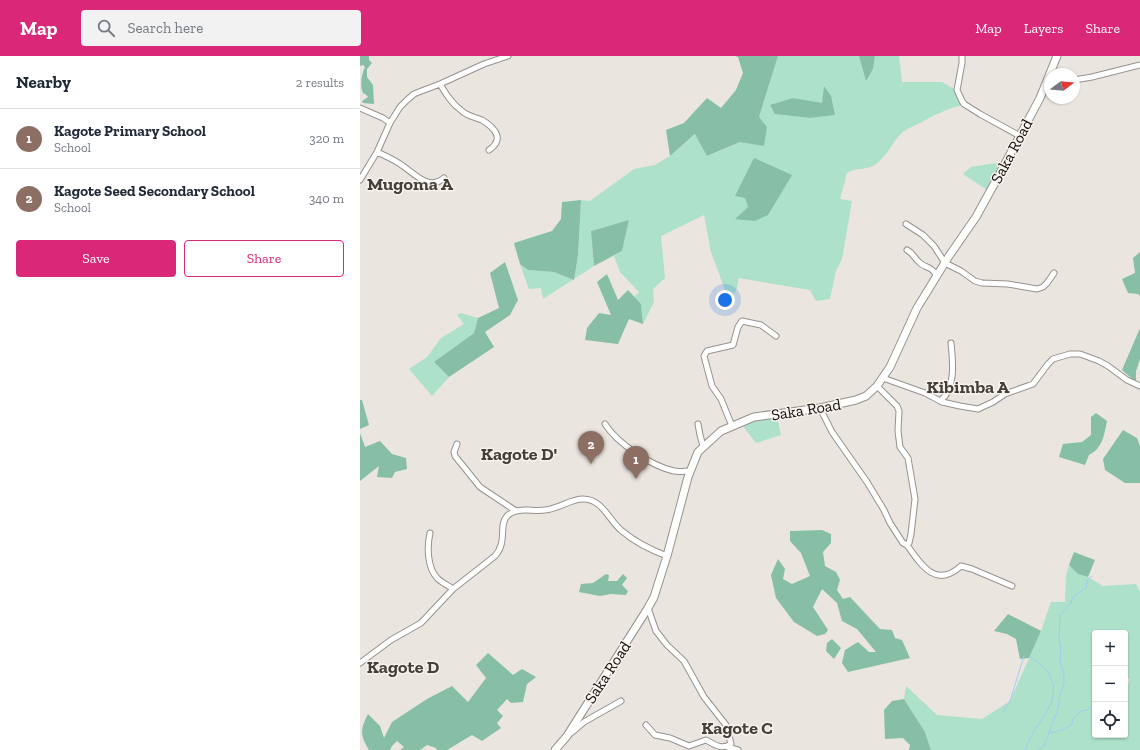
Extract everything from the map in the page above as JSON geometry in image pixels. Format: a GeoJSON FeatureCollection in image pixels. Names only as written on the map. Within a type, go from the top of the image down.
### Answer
{"type":"FeatureCollection","features":[{"type":"Feature","properties":{"kind":"main road","name":"Saka Road"},"geometry":{"type":"LineString","coordinates":[[1052,68],[1057,56]]}},
{"type":"Feature","properties":{"kind":"main road","name":"Saka Road"},"geometry":{"type":"LineString","coordinates":[[555,750],[567,736],[654,597],[690,472],[696,456],[703,446],[717,434],[754,417],[820,408],[856,400],[866,396],[877,386],[890,367],[914,314],[945,262],[976,217],[1044,89]]}},
{"type":"Feature","properties":{"kind":"street"},"geometry":{"type":"LineString","coordinates":[[360,180],[378,152],[390,123],[400,107],[414,94],[484,64],[508,56]]}},
{"type":"Feature","properties":{"kind":"street"},"geometry":{"type":"LineString","coordinates":[[962,56],[957,90],[962,101],[1020,136]]}},
{"type":"Feature","properties":{"kind":"street"},"geometry":{"type":"LineString","coordinates":[[1080,79],[1140,66]]}},
{"type":"Feature","properties":{"kind":"street"},"geometry":{"type":"LineString","coordinates":[[440,84],[447,96],[463,112],[483,121],[495,131],[498,137],[498,142],[496,146],[489,150]]}},
{"type":"Feature","properties":{"kind":"street"},"geometry":{"type":"LineString","coordinates":[[360,108],[390,123]]}},
{"type":"Feature","properties":{"kind":"street"},"geometry":{"type":"LineString","coordinates":[[378,152],[397,162],[425,181],[435,183],[444,178]]}},
{"type":"Feature","properties":{"kind":"street"},"geometry":{"type":"LineString","coordinates":[[906,224],[923,235],[934,246],[945,262],[975,281],[982,283],[1008,284],[1037,289],[1043,287],[1054,273]]}},
{"type":"Feature","properties":{"kind":"street"},"geometry":{"type":"LineString","coordinates":[[907,250],[913,254],[921,264],[932,268],[937,276]]}},
{"type":"Feature","properties":{"kind":"street"},"geometry":{"type":"LineString","coordinates":[[732,426],[721,399],[712,386],[704,356],[707,351],[733,345],[738,327],[742,321],[761,325],[776,336]]}},
{"type":"Feature","properties":{"kind":"street"},"geometry":{"type":"LineString","coordinates":[[940,401],[946,397],[951,382],[953,368],[952,343]]}},
{"type":"Feature","properties":{"kind":"street"},"geometry":{"type":"LineString","coordinates":[[883,378],[925,393],[940,401],[978,409],[1005,394],[1033,384],[1048,364],[1061,356],[1080,354],[1099,361],[1127,380],[1140,386]]}},
{"type":"Feature","properties":{"kind":"street"},"geometry":{"type":"LineString","coordinates":[[877,386],[897,406],[899,411],[898,431],[900,447],[908,458],[915,499],[911,534],[907,545]]}},
{"type":"Feature","properties":{"kind":"street"},"geometry":{"type":"LineString","coordinates":[[820,408],[832,432],[867,482],[903,544],[907,545],[923,567],[937,576],[948,574],[962,566],[1012,586]]}},
{"type":"Feature","properties":{"kind":"street"},"geometry":{"type":"LineString","coordinates":[[605,424],[621,442],[656,464],[675,471],[690,472]]}},
{"type":"Feature","properties":{"kind":"street"},"geometry":{"type":"LineString","coordinates":[[698,424],[703,446]]}},
{"type":"Feature","properties":{"kind":"street"},"geometry":{"type":"LineString","coordinates":[[457,444],[454,452],[455,456],[480,487],[516,511]]}},
{"type":"Feature","properties":{"kind":"street"},"geometry":{"type":"LineString","coordinates":[[360,663],[378,649],[421,623],[453,589],[498,552],[502,543],[504,521],[509,514],[516,511],[544,510],[574,500],[590,500],[599,505],[621,531],[652,550],[667,556]]}},
{"type":"Feature","properties":{"kind":"street"},"geometry":{"type":"LineString","coordinates":[[430,533],[428,550],[434,573],[440,581],[453,589]]}},
{"type":"Feature","properties":{"kind":"street"},"geometry":{"type":"LineString","coordinates":[[648,608],[656,631],[667,645],[684,661],[704,698],[726,725],[731,740],[731,744],[727,747]]}},
{"type":"Feature","properties":{"kind":"street"},"geometry":{"type":"LineString","coordinates":[[567,736],[584,722],[621,701]]}},
{"type":"Feature","properties":{"kind":"street"},"geometry":{"type":"LineString","coordinates":[[646,725],[655,734],[670,738],[687,748],[706,740],[722,748],[727,747],[738,750]]}},
{"type":"Feature","properties":{"kind":"green space"},"geometry":{"type":"Polygon","coordinates":[[[360,56],[369,56],[369,60],[372,63],[367,69],[367,77],[373,85],[374,104],[363,103],[362,101],[368,97],[363,93],[361,87],[361,80],[365,67],[363,65],[360,66],[360,56]]]}},
{"type":"Feature","properties":{"kind":"green space"},"geometry":{"type":"Polygon","coordinates":[[[735,56],[778,56],[759,117],[767,127],[764,146],[740,142],[707,156],[695,134],[670,156],[666,130],[684,123],[707,98],[721,108],[736,90],[743,73],[738,57],[735,56]]]}},
{"type":"Feature","properties":{"kind":"green space"},"geometry":{"type":"Polygon","coordinates":[[[778,56],[859,56],[866,80],[873,69],[875,56],[899,56],[902,82],[942,82],[956,90],[964,105],[940,113],[906,130],[900,134],[884,156],[876,164],[869,168],[854,170],[847,173],[840,199],[852,201],[842,259],[836,271],[830,299],[816,301],[810,290],[739,278],[736,291],[728,298],[711,252],[704,215],[661,236],[665,278],[653,289],[654,302],[643,324],[641,304],[634,297],[639,292],[620,272],[614,256],[622,251],[629,220],[591,231],[594,266],[574,279],[578,255],[581,200],[590,201],[634,169],[655,165],[670,156],[696,134],[708,156],[740,142],[759,117],[778,56]],[[824,87],[822,104],[793,98],[775,114],[810,118],[835,115],[824,87]],[[745,197],[748,208],[736,218],[755,221],[745,197]]]}},
{"type":"Feature","properties":{"kind":"green space"},"geometry":{"type":"Polygon","coordinates":[[[859,56],[875,56],[873,69],[866,81],[859,56]]]}},
{"type":"Feature","properties":{"kind":"green space"},"geometry":{"type":"Polygon","coordinates":[[[824,86],[831,96],[835,115],[810,118],[775,114],[770,105],[793,98],[822,103],[824,86]]]}},
{"type":"Feature","properties":{"kind":"green space"},"geometry":{"type":"Polygon","coordinates":[[[754,158],[792,175],[768,215],[755,221],[735,219],[748,207],[745,198],[735,196],[754,158]]]}},
{"type":"Feature","properties":{"kind":"green space"},"geometry":{"type":"Polygon","coordinates":[[[1003,162],[987,190],[963,174],[971,167],[1003,162]]]}},
{"type":"Feature","properties":{"kind":"green space"},"geometry":{"type":"Polygon","coordinates":[[[581,200],[578,255],[574,280],[554,272],[528,270],[520,264],[514,243],[552,231],[561,219],[562,202],[581,200]]]}},
{"type":"Feature","properties":{"kind":"green space"},"geometry":{"type":"Polygon","coordinates":[[[629,220],[622,251],[594,266],[591,231],[629,220]]]}},
{"type":"Feature","properties":{"kind":"green space"},"geometry":{"type":"Polygon","coordinates":[[[1140,252],[1140,296],[1138,294],[1128,293],[1122,279],[1135,273],[1133,258],[1140,252]]]}},
{"type":"Feature","properties":{"kind":"green space"},"geometry":{"type":"Polygon","coordinates":[[[505,262],[518,300],[510,315],[485,332],[494,347],[449,377],[434,362],[474,333],[478,318],[499,308],[490,273],[505,262]]]}},
{"type":"Feature","properties":{"kind":"green space"},"geometry":{"type":"Polygon","coordinates":[[[520,264],[528,270],[554,272],[573,280],[543,299],[541,288],[529,289],[520,264]]]}},
{"type":"Feature","properties":{"kind":"green space"},"geometry":{"type":"Polygon","coordinates":[[[607,274],[618,300],[628,290],[641,304],[643,324],[629,319],[618,344],[585,340],[587,328],[599,313],[611,315],[597,282],[607,274]]]}},
{"type":"Feature","properties":{"kind":"green space"},"geometry":{"type":"Polygon","coordinates":[[[461,313],[478,318],[474,333],[434,362],[449,377],[432,396],[409,369],[427,357],[441,338],[464,324],[457,315],[461,313]]]}},
{"type":"Feature","properties":{"kind":"green space"},"geometry":{"type":"Polygon","coordinates":[[[1140,328],[1140,359],[1136,371],[1136,382],[1122,370],[1140,328]]]}},
{"type":"Feature","properties":{"kind":"green space"},"geometry":{"type":"Polygon","coordinates":[[[360,400],[362,400],[369,425],[360,429],[360,400]]]}},
{"type":"Feature","properties":{"kind":"green space"},"geometry":{"type":"Polygon","coordinates":[[[1096,413],[1107,421],[1105,431],[1100,445],[1089,455],[1085,465],[1059,457],[1063,444],[1082,442],[1091,435],[1091,417],[1096,413]]]}},
{"type":"Feature","properties":{"kind":"green space"},"geometry":{"type":"Polygon","coordinates":[[[777,417],[781,435],[756,443],[742,425],[753,420],[777,417]]]}},
{"type":"Feature","properties":{"kind":"green space"},"geometry":{"type":"Polygon","coordinates":[[[1123,430],[1137,438],[1140,446],[1140,483],[1125,483],[1105,470],[1103,459],[1123,430]]]}},
{"type":"Feature","properties":{"kind":"green space"},"geometry":{"type":"Polygon","coordinates":[[[360,433],[365,447],[380,441],[392,454],[406,458],[407,469],[395,472],[392,478],[377,477],[379,466],[360,481],[360,433]]]}},
{"type":"Feature","properties":{"kind":"green space"},"geometry":{"type":"Polygon","coordinates":[[[822,530],[831,534],[831,543],[823,552],[825,566],[836,572],[840,580],[837,590],[843,599],[850,597],[880,629],[892,630],[895,638],[902,640],[910,658],[848,672],[842,663],[845,650],[858,642],[869,652],[876,652],[857,629],[842,621],[837,603],[822,589],[813,607],[828,630],[825,634],[817,636],[794,622],[776,598],[771,575],[778,559],[785,569],[783,579],[792,584],[810,576],[801,553],[790,541],[790,531],[822,530]]]}},
{"type":"Feature","properties":{"kind":"green space"},"geometry":{"type":"Polygon","coordinates":[[[1074,552],[1095,560],[1088,577],[1078,574],[1069,565],[1074,552]]]}},
{"type":"Feature","properties":{"kind":"green space"},"geometry":{"type":"Polygon","coordinates":[[[1069,565],[1078,574],[1088,577],[1103,586],[1136,584],[1140,592],[1140,750],[931,750],[925,732],[904,699],[906,686],[937,715],[982,719],[1010,701],[1041,631],[1051,602],[1065,602],[1066,576],[1069,565]]]}},
{"type":"Feature","properties":{"kind":"green space"},"geometry":{"type":"Polygon","coordinates":[[[606,574],[609,575],[608,581],[617,581],[623,574],[627,578],[622,585],[628,591],[626,595],[611,594],[600,596],[579,592],[581,584],[593,583],[606,574]]]}},
{"type":"Feature","properties":{"kind":"green space"},"geometry":{"type":"Polygon","coordinates":[[[1008,614],[1041,631],[1029,658],[1020,659],[1016,639],[1007,634],[994,631],[1008,614]]]}},
{"type":"Feature","properties":{"kind":"green space"},"geometry":{"type":"Polygon","coordinates":[[[832,639],[841,648],[834,659],[826,651],[827,643],[832,639]]]}},
{"type":"Feature","properties":{"kind":"green space"},"geometry":{"type":"Polygon","coordinates":[[[488,653],[513,675],[522,669],[536,677],[527,684],[523,702],[511,703],[507,699],[497,710],[503,716],[497,723],[501,728],[482,741],[472,735],[447,750],[437,750],[436,748],[427,745],[420,750],[400,750],[404,747],[397,741],[390,750],[369,750],[362,732],[362,728],[368,714],[380,726],[384,738],[392,722],[427,699],[452,686],[468,702],[486,678],[476,665],[488,653]]]}},
{"type":"Feature","properties":{"kind":"green space"},"geometry":{"type":"Polygon","coordinates":[[[904,699],[925,732],[931,750],[909,750],[910,745],[903,738],[885,739],[884,710],[892,701],[904,699]]]}},
{"type":"Feature","properties":{"kind":"waterway"},"geometry":{"type":"LineString","coordinates":[[1038,750],[1044,746],[1058,709],[1060,695],[1064,684],[1064,674],[1060,662],[1060,615],[1071,603],[1073,597],[1086,588],[1087,581],[1092,576]]}},
{"type":"Feature","properties":{"kind":"waterway"},"geometry":{"type":"LineString","coordinates":[[1003,712],[1010,701],[1024,656]]}},
{"type":"Feature","properties":{"kind":"waterway"},"geometry":{"type":"LineString","coordinates":[[1025,750],[1032,735],[1047,711],[1053,695],[1051,677],[1045,668],[1030,657]]}},
{"type":"Feature","properties":{"kind":"waterway"},"geometry":{"type":"LineString","coordinates":[[1050,733],[1062,730],[1072,724],[1073,719],[1081,711],[1087,710],[1092,705]]}},
{"type":"Feature","properties":{"kind":"place","name":"Kagote Seed Secondary School"},"geometry":{"type":"Point","coordinates":[591,464]}},
{"type":"Feature","properties":{"kind":"place","name":"Kagote Primary School"},"geometry":{"type":"Point","coordinates":[636,479]}},
{"type":"Feature","properties":{"kind":"district","name":"Mugoma A"},"geometry":{"type":"Point","coordinates":[410,184]}},
{"type":"Feature","properties":{"kind":"district","name":"Kibimba A"},"geometry":{"type":"Point","coordinates":[968,387]}},
{"type":"Feature","properties":{"kind":"district","name":"Kagote D'"},"geometry":{"type":"Point","coordinates":[519,454]}},
{"type":"Feature","properties":{"kind":"district","name":"Kagote D"},"geometry":{"type":"Point","coordinates":[403,667]}},
{"type":"Feature","properties":{"kind":"district","name":"Kagote C"},"geometry":{"type":"Point","coordinates":[737,728]}}]}
